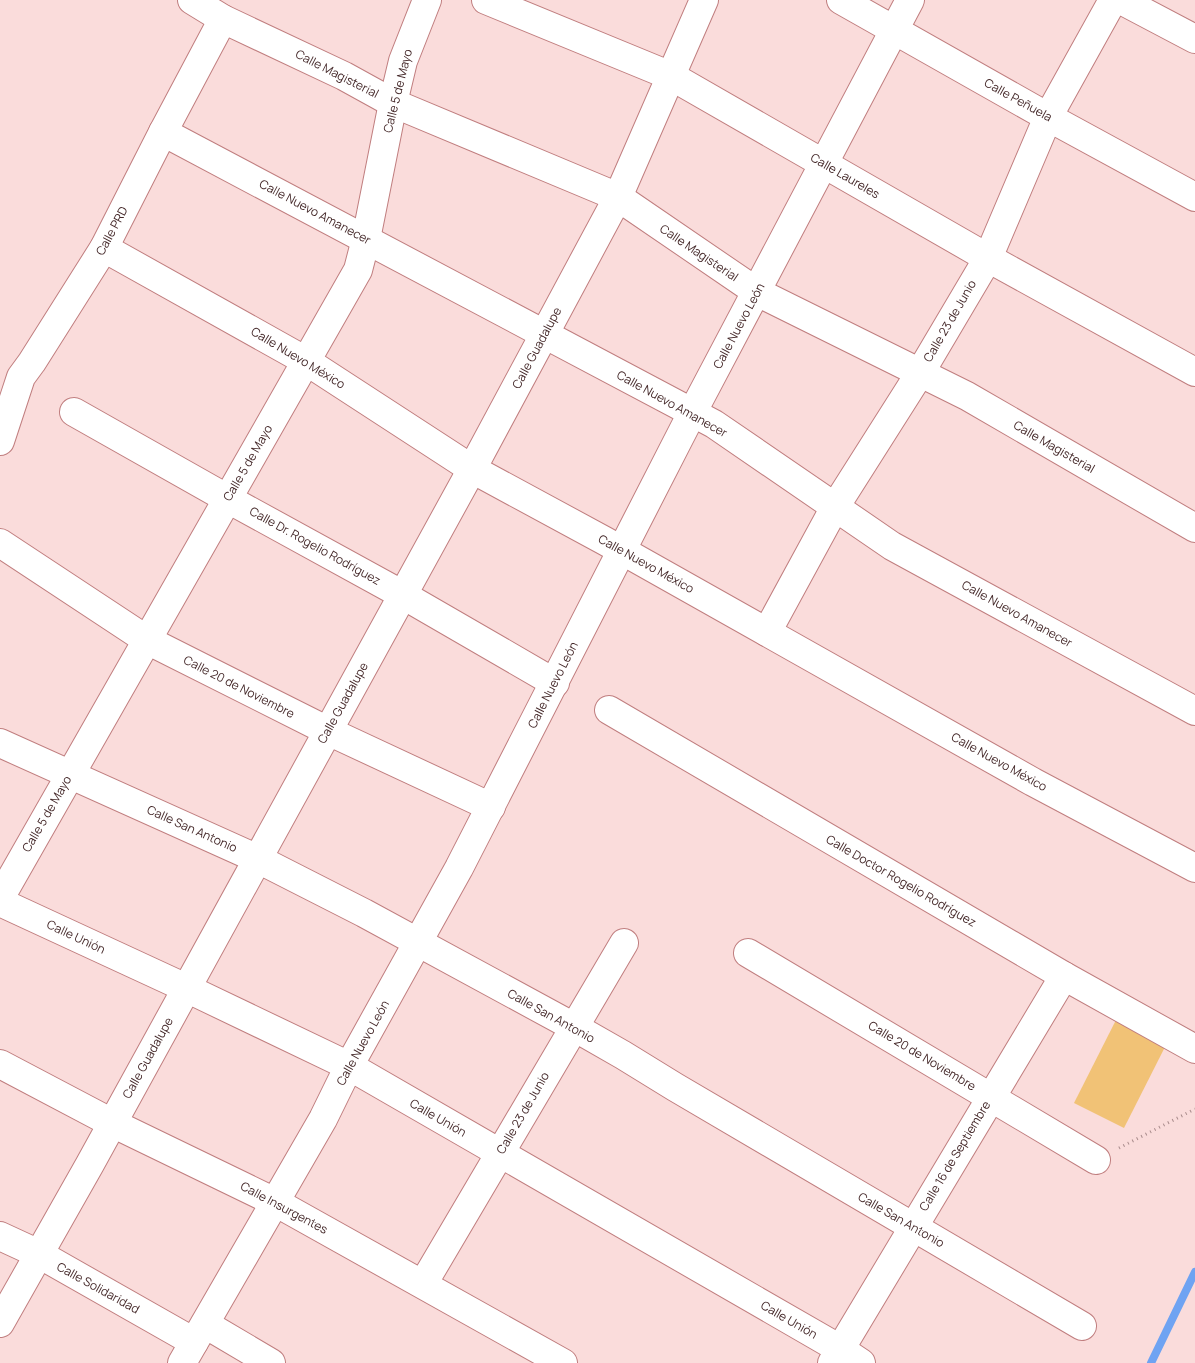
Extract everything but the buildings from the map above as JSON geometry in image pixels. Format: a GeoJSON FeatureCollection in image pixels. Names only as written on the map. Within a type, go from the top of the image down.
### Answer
{"type":"FeatureCollection","features":[{"type":"Feature","properties":{"kind":"street","name":"Calle Magisterial"},"geometry":{"type":"LineString","coordinates":[[192,0],[223,19],[344,76],[393,103],[618,197],[756,292],[967,396],[1195,528]]}},
{"type":"Feature","properties":{"kind":"street","name":"Calle 5 de Mayo"},"geometry":{"type":"LineString","coordinates":[[0,898],[358,270],[403,61],[427,0]]}},
{"type":"Feature","properties":{"kind":"street","name":"Calle Laureles"},"geometry":{"type":"LineString","coordinates":[[486,0],[671,76],[988,258],[1195,372]]}},
{"type":"Feature","properties":{"kind":"street","name":"Calle Guadalupe"},"geometry":{"type":"LineString","coordinates":[[0,1323],[403,595],[618,197],[704,0]]}},
{"type":"Feature","properties":{"kind":"street","name":"Calle Peñuela"},"geometry":{"type":"LineString","coordinates":[[841,0],[1048,117],[1195,197]]}},
{"type":"Feature","properties":{"kind":"street","name":"Calle Nuevo León"},"geometry":{"type":"LineString","coordinates":[[193,1343],[323,1119],[349,1066],[459,868],[693,413],[910,0]]}},
{"type":"Feature","properties":{"kind":"street","name":"Calle 23 de Junio"},"geometry":{"type":"LineString","coordinates":[[767,632],[835,507],[920,373],[988,258],[1048,117],[1113,0]]}},
{"type":"Feature","properties":{"kind":"street"},"geometry":{"type":"LineString","coordinates":[[1121,0],[1195,39]]}},
{"type":"Feature","properties":{"kind":"street","name":"Calle PRD"},"geometry":{"type":"LineString","coordinates":[[0,441],[21,376],[32,362],[104,248],[223,19]]}},
{"type":"Feature","properties":{"kind":"street","name":"Calle Nuevo Amanecer"},"geometry":{"type":"LineString","coordinates":[[163,132],[714,424],[892,546],[1195,711]]}},
{"type":"Feature","properties":{"kind":"street","name":"Calle Nuevo México"},"geometry":{"type":"LineString","coordinates":[[104,248],[306,361],[472,469],[622,550],[1034,782],[1195,868]]}},
{"type":"Feature","properties":{"kind":"street","name":"Calle Dr. Rogelio Rodríguez"},"geometry":{"type":"LineString","coordinates":[[74,412],[403,595],[554,682]]}},
{"type":"Feature","properties":{"kind":"street","name":"Calle 20 de Noviembre"},"geometry":{"type":"LineString","coordinates":[[0,543],[147,640],[328,731],[491,807]]}},
{"type":"Feature","properties":{"kind":"street","name":"Calle Doctor Rogelio Rodríguez"},"geometry":{"type":"LineString","coordinates":[[609,710],[1064,976],[1195,1049]]}},
{"type":"Feature","properties":{"kind":"street","name":"Calle San Antonio"},"geometry":{"type":"LineString","coordinates":[[0,742],[258,859],[364,913],[574,1027],[1082,1326]]}},
{"type":"Feature","properties":{"kind":"street","name":"Calle Unión"},"geometry":{"type":"LineString","coordinates":[[0,902],[349,1066],[500,1153],[844,1358]]}},
{"type":"Feature","properties":{"kind":"street","name":"Calle 23 de Junio"},"geometry":{"type":"LineString","coordinates":[[423,1284],[624,943]]}},
{"type":"Feature","properties":{"kind":"street","name":"Calle 20 de Noviembre"},"geometry":{"type":"LineString","coordinates":[[748,952],[1096,1160]]}},
{"type":"Feature","properties":{"kind":"street","name":"Calle 16 de Septiembre"},"geometry":{"type":"LineString","coordinates":[[844,1358],[913,1227],[1064,976]]}},
{"type":"Feature","properties":{"kind":"street","name":"Calle Insurgentes"},"geometry":{"type":"LineString","coordinates":[[0,1064],[112,1123],[275,1202],[563,1363]]}},
{"type":"Feature","properties":{"kind":"street","name":"Calle Solidaridad"},"geometry":{"type":"LineString","coordinates":[[0,1236],[39,1254],[193,1343],[271,1363]]}},
{"type":"Feature","properties":{"kind":"path"},"geometry":{"type":"LineString","coordinates":[[1096,1160],[1195,1109]]}},
{"type":"Feature","properties":{"kind":"shaded area"},"geometry":{"type":"Polygon","coordinates":[[[1117,1018],[1167,1043],[1124,1128],[1074,1103],[1117,1018]]]}},
{"type":"Feature","properties":{"kind":"waterway"},"geometry":{"type":"LineString","coordinates":[[1151,1363],[1195,1272]]}}]}
